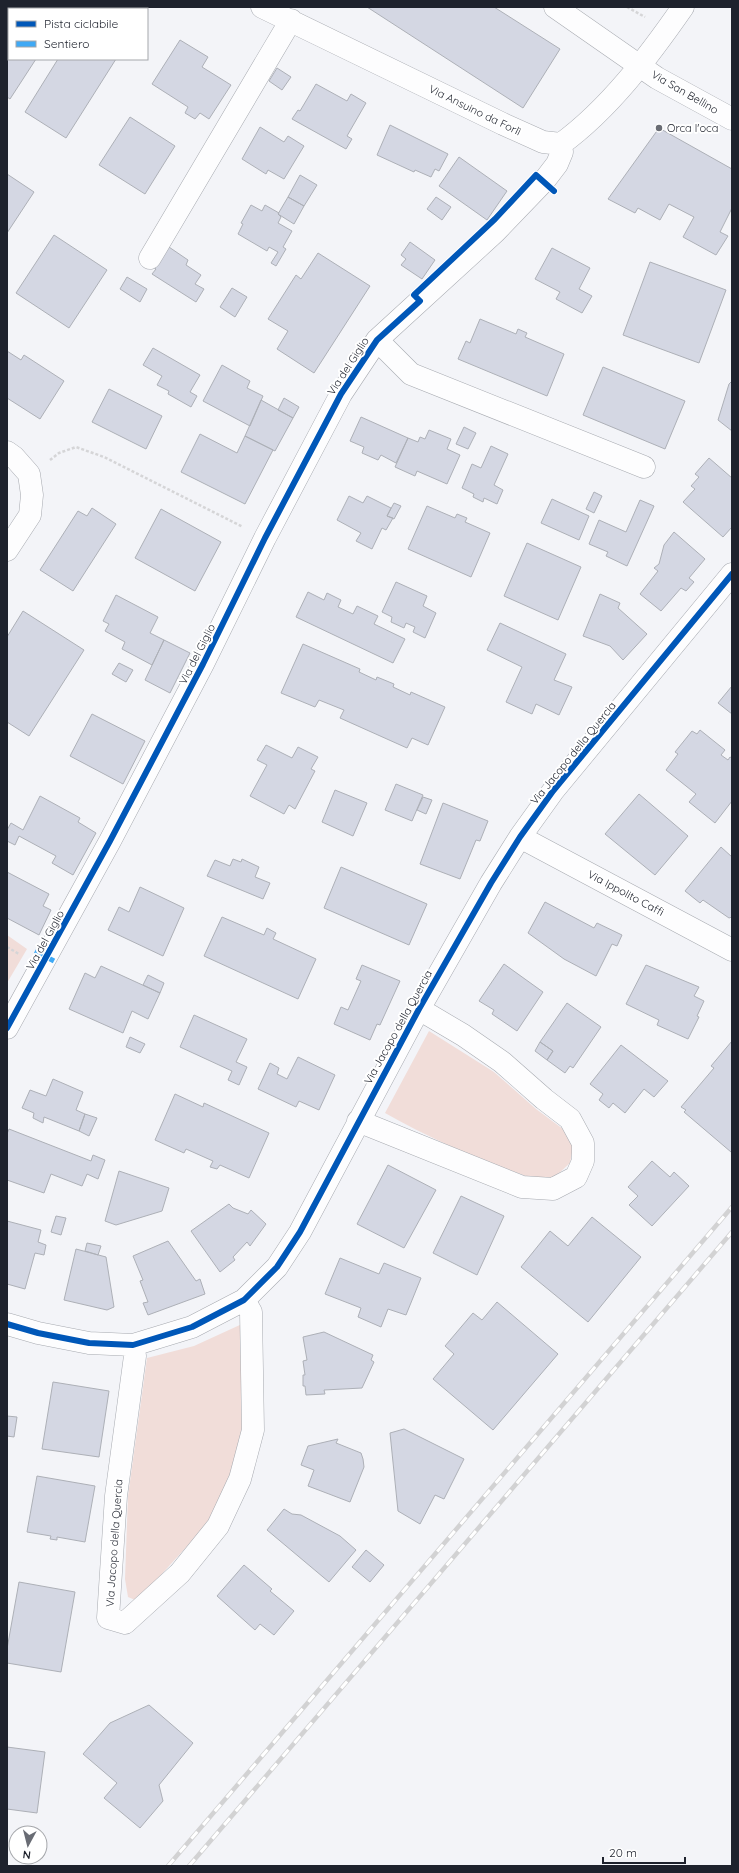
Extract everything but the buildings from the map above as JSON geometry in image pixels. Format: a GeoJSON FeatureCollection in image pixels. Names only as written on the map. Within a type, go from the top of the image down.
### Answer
{"type":"FeatureCollection","features":[{"type":"Feature","properties":{"kind":"street","name":"Via Ansuino da Forlì"},"geometry":{"type":"LineString","coordinates":[[262,7],[509,127],[543,142],[561,144]]}},
{"type":"Feature","properties":{"kind":"street","name":"Via San Bellino"},"geometry":{"type":"LineString","coordinates":[[555,7],[657,78],[732,119]]}},
{"type":"Feature","properties":{"kind":"street"},"geometry":{"type":"LineString","coordinates":[[561,144],[592,118],[638,65],[683,7]]}},
{"type":"Feature","properties":{"kind":"street"},"geometry":{"type":"LineString","coordinates":[[150,258],[290,20]]}},
{"type":"Feature","properties":{"kind":"street","name":"Via del Giglio"},"geometry":{"type":"LineString","coordinates":[[7,1028],[47,958],[135,794],[203,664],[265,538],[341,394],[377,340],[495,232],[544,182],[557,164],[562,152],[561,144]]}},
{"type":"Feature","properties":{"kind":"street","name":"Via del Giglio"},"geometry":{"type":"LineString","coordinates":[[377,340],[411,374],[644,467]]}},
{"type":"Feature","properties":{"kind":"street"},"geometry":{"type":"LineString","coordinates":[[7,452],[14,457],[29,474],[32,494],[30,516],[7,550]]}},
{"type":"Feature","properties":{"kind":"street","name":"Via Jacopo della Quercia"},"geometry":{"type":"LineString","coordinates":[[7,1324],[38,1333],[89,1343],[133,1345],[192,1327],[244,1300],[277,1267],[300,1232],[419,1009],[491,883],[520,837],[553,791],[732,574]]}},
{"type":"Feature","properties":{"kind":"street","name":"Via Ippolito Caffi"},"geometry":{"type":"LineString","coordinates":[[520,837],[732,950]]}},
{"type":"Feature","properties":{"kind":"street","name":"Via Jacopo della Quercia"},"geometry":{"type":"LineString","coordinates":[[358,1121],[522,1187],[554,1189],[576,1177],[582,1161],[583,1143],[570,1119],[544,1099],[502,1062],[463,1035],[419,1009]]}},
{"type":"Feature","properties":{"kind":"street","name":"Via Jacopo della Quercia"},"geometry":{"type":"LineString","coordinates":[[133,1345],[134,1356],[116,1496],[108,1618],[125,1623],[180,1573],[218,1526],[240,1480],[253,1430],[251,1312],[244,1300]]}},
{"type":"Feature","properties":{"kind":"path"},"geometry":{"type":"LineString","coordinates":[[29,474],[59,453],[76,447],[104,457],[265,538]]}},
{"type":"Feature","properties":{"kind":"shaded area"},"geometry":{"type":"Polygon","coordinates":[[[7,935],[27,949],[7,983],[7,935]]]}},
{"type":"Feature","properties":{"kind":"shaded area"},"geometry":{"type":"Polygon","coordinates":[[[429,1031],[494,1072],[536,1109],[563,1129],[574,1142],[570,1163],[557,1175],[544,1182],[463,1152],[385,1113],[429,1031]]]}},
{"type":"Feature","properties":{"kind":"shaded area"},"geometry":{"type":"Polygon","coordinates":[[[242,1324],[245,1430],[229,1482],[211,1520],[149,1588],[135,1600],[128,1597],[125,1579],[128,1496],[147,1358],[194,1346],[242,1324]]]}},
{"type":"Feature","properties":{"kind":"railway"},"geometry":{"type":"LineString","coordinates":[[168,1866],[732,1207]]}},
{"type":"Feature","properties":{"kind":"railway"},"geometry":{"type":"LineString","coordinates":[[189,1866],[732,1232]]}},
{"type":"Feature","properties":{"kind":"marked path"},"geometry":{"type":"LineString","coordinates":[[35,951],[54,961]]}},
{"type":"Feature","properties":{"kind":"cycle path"},"geometry":{"type":"LineString","coordinates":[[7,1028],[110,841],[203,664],[265,538],[341,394],[377,340],[420,301],[414,295],[495,219],[536,175],[554,191]]}},
{"type":"Feature","properties":{"kind":"cycle path"},"geometry":{"type":"LineString","coordinates":[[7,1324],[38,1333],[89,1343],[133,1345],[192,1327],[244,1300],[277,1267],[300,1232],[419,1009],[491,883],[520,837],[553,791],[732,574]]}},
{"type":"Feature","properties":{"kind":"place","name":"Orca l'oca"},"geometry":{"type":"Point","coordinates":[659,128]}}]}
